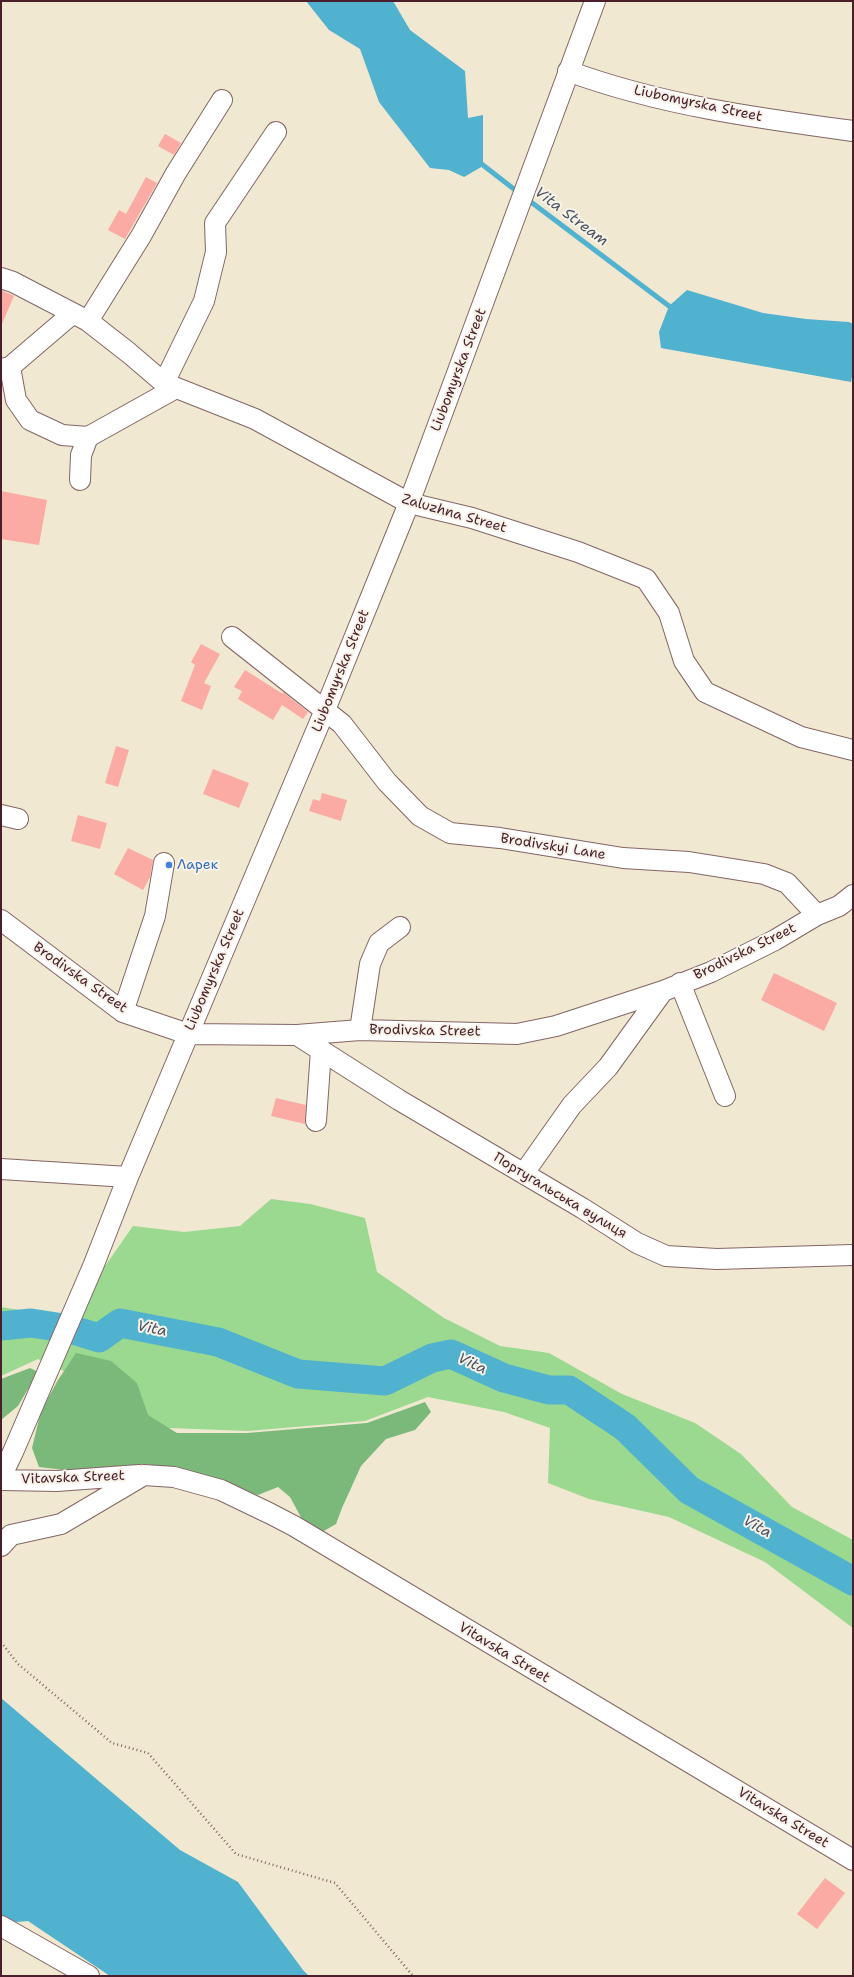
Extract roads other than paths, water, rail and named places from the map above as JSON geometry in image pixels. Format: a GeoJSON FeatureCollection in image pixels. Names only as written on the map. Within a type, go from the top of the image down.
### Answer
{"type":"FeatureCollection","features":[{"type":"Feature","properties":{"kind":"street","name":"Liubomyrska Street"},"geometry":{"type":"LineString","coordinates":[[1,1477],[94,1264],[128,1177],[325,710],[409,503],[595,1]]}},
{"type":"Feature","properties":{"kind":"street","name":"Liubomyrska Street"},"geometry":{"type":"LineString","coordinates":[[568,71],[598,82],[724,113],[853,131]]}},
{"type":"Feature","properties":{"kind":"street"},"geometry":{"type":"LineString","coordinates":[[222,100],[176,173],[141,236],[80,318],[5,368],[16,400],[30,420],[62,435],[88,437],[170,386],[204,301],[216,252],[215,224],[276,132]]}},
{"type":"Feature","properties":{"kind":"street","name":"Zaluzhna Street"},"geometry":{"type":"LineString","coordinates":[[1,278],[13,282],[80,318],[129,352],[170,386],[255,419],[409,503],[472,518],[578,552],[646,579],[669,612],[684,661],[705,692],[801,737],[853,750]]}},
{"type":"Feature","properties":{"kind":"street"},"geometry":{"type":"LineString","coordinates":[[80,480],[81,455],[88,437]]}},
{"type":"Feature","properties":{"kind":"street","name":"Brodivskyi Lane"},"geometry":{"type":"LineString","coordinates":[[232,637],[342,724],[386,782],[420,816],[450,833],[500,838],[623,858],[689,862],[764,874],[787,883],[817,915]]}},
{"type":"Feature","properties":{"kind":"street"},"geometry":{"type":"LineString","coordinates":[[123,1012],[154,916],[164,863]]}},
{"type":"Feature","properties":{"kind":"street","name":"Brodivska Street"},"geometry":{"type":"LineString","coordinates":[[1,920],[123,1012],[188,1034],[297,1034],[360,1030],[517,1034],[556,1026],[672,987],[711,972],[775,940],[817,915],[848,905]]}},
{"type":"Feature","properties":{"kind":"street"},"geometry":{"type":"LineString","coordinates":[[360,1030],[370,964],[379,943],[400,927]]}},
{"type":"Feature","properties":{"kind":"street"},"geometry":{"type":"LineString","coordinates":[[524,1173],[572,1105],[608,1067],[672,987],[725,1096]]}},
{"type":"Feature","properties":{"kind":"street","name":"Португальська вулиця"},"geometry":{"type":"LineString","coordinates":[[297,1034],[399,1100],[524,1173],[637,1243],[666,1256],[717,1259],[853,1255]]}},
{"type":"Feature","properties":{"kind":"street"},"geometry":{"type":"LineString","coordinates":[[316,1121],[322,1050]]}},
{"type":"Feature","properties":{"kind":"street"},"geometry":{"type":"LineString","coordinates":[[1,1169],[128,1177]]}},
{"type":"Feature","properties":{"kind":"street","name":"Vitavska Street"},"geometry":{"type":"LineString","coordinates":[[1,1480],[57,1481],[144,1475],[174,1477],[220,1490],[271,1514],[853,1860]]}},
{"type":"Feature","properties":{"kind":"street","name":"Vitavska Street"},"geometry":{"type":"LineString","coordinates":[[1,1546],[11,1535],[61,1524],[144,1475]]}},
{"type":"Feature","properties":{"kind":"street"},"geometry":{"type":"LineString","coordinates":[[1,1926],[89,1976]]}},
{"type":"Feature","properties":{"kind":"water"},"geometry":{"type":"Polygon","coordinates":[[[306,1],[393,1],[410,30],[465,71],[468,118],[483,115],[483,166],[464,177],[449,170],[430,168],[379,102],[360,49],[329,30],[306,1]]]}},
{"type":"Feature","properties":{"kind":"water"},"geometry":{"type":"Polygon","coordinates":[[[687,290],[763,313],[806,319],[849,322],[853,324],[853,372],[851,382],[661,348],[659,332],[669,306],[687,290]]]}},
{"type":"Feature","properties":{"kind":"water"},"geometry":{"type":"Polygon","coordinates":[[[1,1698],[180,1850],[238,1882],[309,1976],[110,1976],[28,1921],[5,1923],[1,1919],[1,1698]]]}},
{"type":"Feature","properties":{"kind":"waterway","name":"Vita Stream"},"geometry":{"type":"LineString","coordinates":[[479,162],[519,193]]}},
{"type":"Feature","properties":{"kind":"waterway","name":"Vita Stream"},"geometry":{"type":"LineString","coordinates":[[527,199],[669,306],[674,308]]}},
{"type":"Feature","properties":{"kind":"waterway","name":"Vita"},"geometry":{"type":"LineString","coordinates":[[1,1326],[31,1323],[70,1329],[99,1338],[120,1323],[218,1342],[298,1374],[385,1381],[432,1358],[451,1354],[504,1378],[549,1390],[569,1390],[625,1427],[689,1490],[853,1581]]}},
{"type":"Feature","properties":{"kind":"place","name":"Ларек"},"geometry":{"type":"Point","coordinates":[169,865]}}]}
